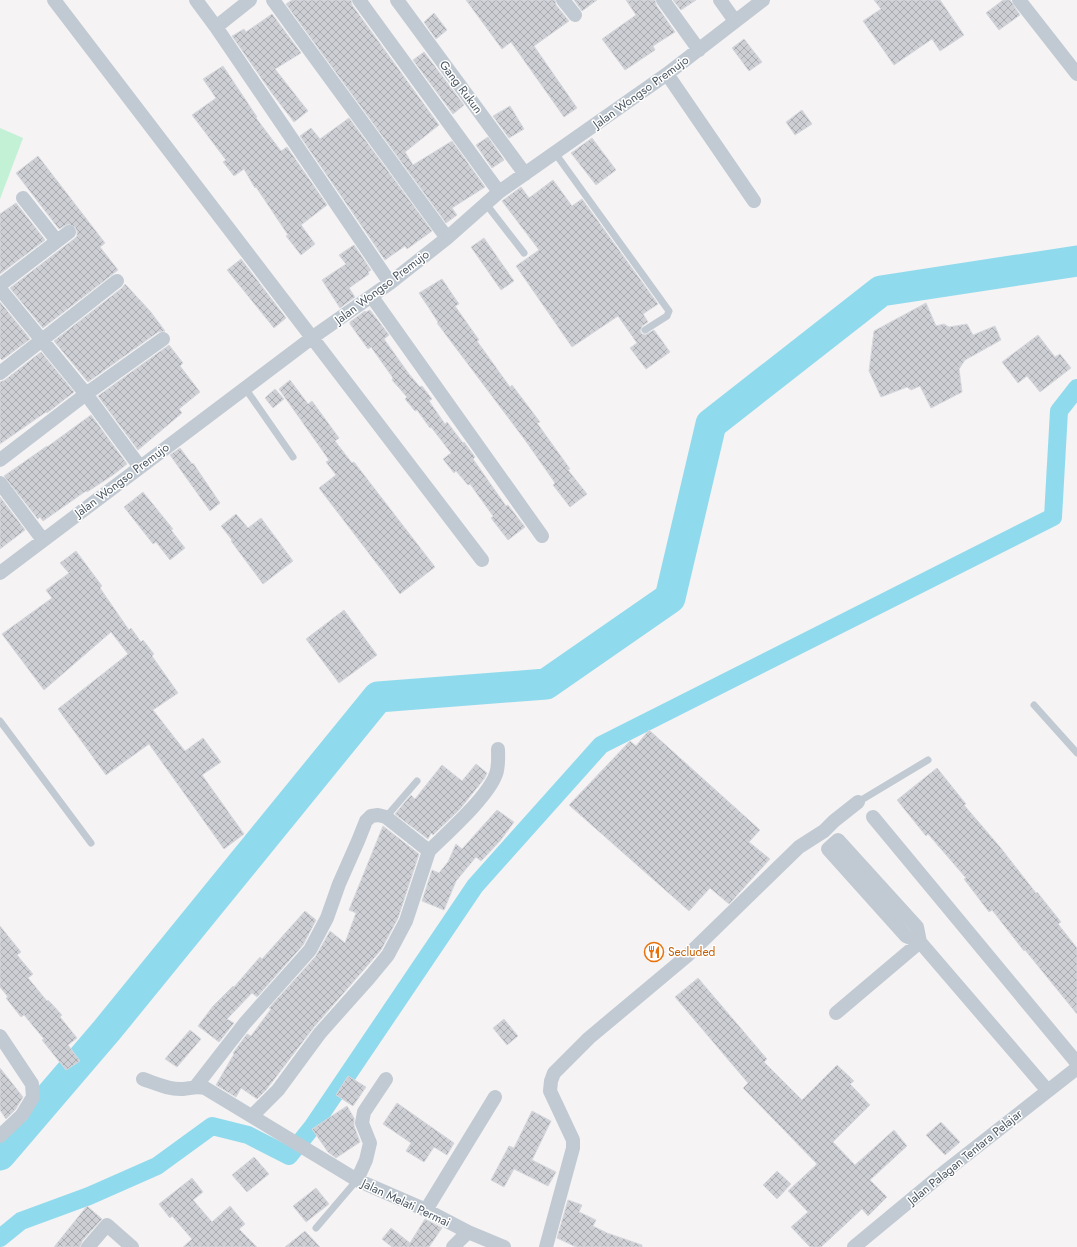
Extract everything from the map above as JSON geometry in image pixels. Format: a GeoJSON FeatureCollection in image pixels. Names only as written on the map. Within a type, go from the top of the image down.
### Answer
{"type":"FeatureCollection","features":[{"type":"Feature","properties":{"kind":"street"},"geometry":{"type":"LineString","coordinates":[[54,0],[482,560]]}},
{"type":"Feature","properties":{"kind":"street"},"geometry":{"type":"LineString","coordinates":[[196,0],[216,27],[390,283]]}},
{"type":"Feature","properties":{"kind":"street"},"geometry":{"type":"LineString","coordinates":[[216,27],[250,0]]}},
{"type":"Feature","properties":{"kind":"street"},"geometry":{"type":"LineString","coordinates":[[273,0],[447,238]]}},
{"type":"Feature","properties":{"kind":"street"},"geometry":{"type":"LineString","coordinates":[[359,0],[499,192]]}},
{"type":"Feature","properties":{"kind":"street","name":"Gang Rukun"},"geometry":{"type":"LineString","coordinates":[[397,0],[525,174]]}},
{"type":"Feature","properties":{"kind":"street"},"geometry":{"type":"LineString","coordinates":[[563,0],[574,16]]}},
{"type":"Feature","properties":{"kind":"street"},"geometry":{"type":"LineString","coordinates":[[663,0],[700,50]]}},
{"type":"Feature","properties":{"kind":"street"},"geometry":{"type":"LineString","coordinates":[[720,0],[735,21]]}},
{"type":"Feature","properties":{"kind":"street","name":"Jalan Wongso Premujo"},"geometry":{"type":"LineString","coordinates":[[0,573],[312,337],[390,283],[447,238],[499,192],[700,50],[763,0]]}},
{"type":"Feature","properties":{"kind":"street"},"geometry":{"type":"LineString","coordinates":[[1019,0],[1077,74]]}},
{"type":"Feature","properties":{"kind":"street"},"geometry":{"type":"LineString","coordinates":[[667,74],[754,201]]}},
{"type":"Feature","properties":{"kind":"street"},"geometry":{"type":"LineString","coordinates":[[23,198],[57,241]]}},
{"type":"Feature","properties":{"kind":"street"},"geometry":{"type":"LineString","coordinates":[[0,285],[69,232]]}},
{"type":"Feature","properties":{"kind":"street"},"geometry":{"type":"LineString","coordinates":[[0,373],[117,281]]}},
{"type":"Feature","properties":{"kind":"street"},"geometry":{"type":"LineString","coordinates":[[0,289],[86,394],[140,467]]}},
{"type":"Feature","properties":{"kind":"street"},"geometry":{"type":"LineString","coordinates":[[372,296],[542,536]]}},
{"type":"Feature","properties":{"kind":"street"},"geometry":{"type":"LineString","coordinates":[[0,460],[86,394],[163,339]]}},
{"type":"Feature","properties":{"kind":"street"},"geometry":{"type":"LineString","coordinates":[[0,483],[43,540]]}},
{"type":"Feature","properties":{"kind":"street"},"geometry":{"type":"LineString","coordinates":[[143,1078],[165,1086],[182,1089],[196,1086],[205,1088],[252,1116],[278,1090],[320,1034],[388,954],[406,921],[429,850],[452,829],[489,787],[497,773],[498,749]]}},
{"type":"Feature","properties":{"kind":"street"},"geometry":{"type":"LineString","coordinates":[[546,1247],[573,1148],[573,1140],[550,1091],[554,1073],[589,1038],[687,956],[799,847],[824,831],[858,802]]}},
{"type":"Feature","properties":{"kind":"street"},"geometry":{"type":"LineString","coordinates":[[196,1086],[245,1023],[310,950],[327,918],[339,884],[366,821],[371,816],[378,815],[386,817],[429,850]]}},
{"type":"Feature","properties":{"kind":"street"},"geometry":{"type":"LineString","coordinates":[[872,817],[1077,1063]]}},
{"type":"Feature","properties":{"kind":"street"},"geometry":{"type":"LineString","coordinates":[[920,942],[917,927],[838,840],[828,849],[906,936],[920,942],[1048,1091]]}},
{"type":"Feature","properties":{"kind":"street"},"geometry":{"type":"LineString","coordinates":[[836,1013],[920,942]]}},
{"type":"Feature","properties":{"kind":"street"},"geometry":{"type":"LineString","coordinates":[[0,1036],[32,1084],[33,1098],[22,1115],[0,1136]]}},
{"type":"Feature","properties":{"kind":"street","name":"Jalan Palagan Tentara Pelajar"},"geometry":{"type":"LineString","coordinates":[[854,1247],[947,1170],[1077,1068]]}},
{"type":"Feature","properties":{"kind":"street"},"geometry":{"type":"LineString","coordinates":[[357,1180],[369,1150],[370,1143],[369,1137],[362,1123],[364,1112],[386,1079]]}},
{"type":"Feature","properties":{"kind":"street"},"geometry":{"type":"LineString","coordinates":[[426,1210],[495,1097]]}},
{"type":"Feature","properties":{"kind":"street","name":"Jalan Melati Permai"},"geometry":{"type":"LineString","coordinates":[[252,1116],[357,1180],[426,1210],[468,1232],[504,1247]]}},
{"type":"Feature","properties":{"kind":"street"},"geometry":{"type":"LineString","coordinates":[[88,1247],[107,1225],[132,1247]]}},
{"type":"Feature","properties":{"kind":"street"},"geometry":{"type":"LineString","coordinates":[[453,1247],[468,1232]]}},
{"type":"Feature","properties":{"kind":"lane"},"geometry":{"type":"LineString","coordinates":[[556,153],[668,311],[667,316],[645,330]]}},
{"type":"Feature","properties":{"kind":"lane"},"geometry":{"type":"LineString","coordinates":[[486,204],[524,254]]}},
{"type":"Feature","properties":{"kind":"lane"},"geometry":{"type":"LineString","coordinates":[[245,388],[293,458]]}},
{"type":"Feature","properties":{"kind":"lane"},"geometry":{"type":"LineString","coordinates":[[1034,705],[1077,753]]}},
{"type":"Feature","properties":{"kind":"lane"},"geometry":{"type":"LineString","coordinates":[[0,721],[91,843]]}},
{"type":"Feature","properties":{"kind":"lane"},"geometry":{"type":"LineString","coordinates":[[858,802],[928,760]]}},
{"type":"Feature","properties":{"kind":"lane"},"geometry":{"type":"LineString","coordinates":[[386,817],[417,781]]}},
{"type":"Feature","properties":{"kind":"lane"},"geometry":{"type":"LineString","coordinates":[[316,1228],[357,1180]]}},
{"type":"Feature","properties":{"kind":"green space"},"geometry":{"type":"Polygon","coordinates":[[[0,128],[23,138],[0,199],[0,128]]]}},
{"type":"Feature","properties":{"kind":"building"},"geometry":{"type":"Polygon","coordinates":[[[292,0],[351,0],[352,5],[439,125],[405,152],[413,165],[452,141],[485,187],[452,208],[457,215],[446,223],[286,4],[292,0]]]}},
{"type":"Feature","properties":{"kind":"building"},"geometry":{"type":"Polygon","coordinates":[[[466,0],[555,0],[556,5],[569,21],[534,46],[577,108],[564,117],[511,42],[502,49],[466,0]]]}},
{"type":"Feature","properties":{"kind":"building"},"geometry":{"type":"Polygon","coordinates":[[[574,0],[597,0],[582,11],[574,0]]]}},
{"type":"Feature","properties":{"kind":"building"},"geometry":{"type":"Polygon","coordinates":[[[626,0],[655,0],[656,5],[675,32],[653,46],[655,50],[625,70],[602,39],[636,15],[626,0]]]}},
{"type":"Feature","properties":{"kind":"building"},"geometry":{"type":"Polygon","coordinates":[[[673,0],[696,0],[681,10],[673,0]]]}},
{"type":"Feature","properties":{"kind":"building"},"geometry":{"type":"Polygon","coordinates":[[[874,0],[940,0],[964,35],[940,51],[932,39],[894,65],[863,21],[881,9],[874,0]]]}},
{"type":"Feature","properties":{"kind":"building"},"geometry":{"type":"Polygon","coordinates":[[[1003,0],[1010,0],[1020,15],[999,30],[986,13],[1003,0]]]}},
{"type":"Feature","properties":{"kind":"building"},"geometry":{"type":"Polygon","coordinates":[[[434,13],[447,30],[436,39],[424,22],[434,13]]]}},
{"type":"Feature","properties":{"kind":"building"},"geometry":{"type":"Polygon","coordinates":[[[272,14],[301,53],[275,69],[308,111],[294,122],[232,36],[244,29],[246,32],[272,14]]]}},
{"type":"Feature","properties":{"kind":"building"},"geometry":{"type":"Polygon","coordinates":[[[744,39],[762,62],[749,71],[732,48],[744,39]]]}},
{"type":"Feature","properties":{"kind":"building"},"geometry":{"type":"Polygon","coordinates":[[[424,52],[464,105],[453,114],[413,60],[424,52]]]}},
{"type":"Feature","properties":{"kind":"building"},"geometry":{"type":"Polygon","coordinates":[[[223,66],[257,117],[256,118],[281,151],[287,147],[327,205],[301,225],[315,244],[301,255],[286,236],[288,235],[256,187],[255,188],[244,169],[234,176],[223,162],[226,160],[192,115],[216,98],[203,79],[223,66]]]}},
{"type":"Feature","properties":{"kind":"building"},"geometry":{"type":"Polygon","coordinates":[[[510,106],[524,129],[509,138],[493,116],[510,106]]]}},
{"type":"Feature","properties":{"kind":"building"},"geometry":{"type":"Polygon","coordinates":[[[802,110],[812,124],[795,135],[786,122],[802,110]]]}},
{"type":"Feature","properties":{"kind":"building"},"geometry":{"type":"Polygon","coordinates":[[[349,118],[432,231],[407,249],[405,246],[385,260],[300,136],[311,128],[320,139],[349,118]]]}},
{"type":"Feature","properties":{"kind":"building"},"geometry":{"type":"Polygon","coordinates":[[[488,137],[504,160],[492,168],[476,145],[488,137]]]}},
{"type":"Feature","properties":{"kind":"building"},"geometry":{"type":"Polygon","coordinates":[[[592,138],[616,170],[596,185],[571,153],[592,138]]]}},
{"type":"Feature","properties":{"kind":"building"},"geometry":{"type":"Polygon","coordinates":[[[38,156],[105,243],[100,247],[118,270],[43,328],[10,288],[74,239],[77,236],[77,231],[75,227],[68,224],[59,229],[16,173],[38,156]]]}},
{"type":"Feature","properties":{"kind":"building"},"geometry":{"type":"Polygon","coordinates":[[[553,180],[572,206],[582,199],[658,304],[643,314],[648,322],[642,326],[640,331],[645,335],[654,330],[670,352],[646,369],[630,348],[637,343],[618,316],[572,347],[516,266],[539,250],[502,201],[521,187],[529,198],[553,180]]]}},
{"type":"Feature","properties":{"kind":"building"},"geometry":{"type":"Polygon","coordinates":[[[16,203],[45,240],[0,274],[0,214],[16,203]]]}},
{"type":"Feature","properties":{"kind":"building"},"geometry":{"type":"Polygon","coordinates":[[[484,238],[514,281],[501,290],[471,247],[484,238]]]}},
{"type":"Feature","properties":{"kind":"building"},"geometry":{"type":"Polygon","coordinates":[[[354,245],[371,270],[368,272],[369,274],[349,288],[355,297],[340,308],[322,280],[346,264],[339,255],[354,245]]]}},
{"type":"Feature","properties":{"kind":"building"},"geometry":{"type":"Polygon","coordinates":[[[241,259],[286,318],[274,328],[227,270],[241,259]]]}},
{"type":"Feature","properties":{"kind":"building"},"geometry":{"type":"Polygon","coordinates":[[[442,279],[459,304],[455,306],[479,340],[477,341],[510,387],[512,385],[540,422],[537,423],[570,469],[568,470],[587,494],[570,507],[553,485],[555,483],[525,440],[437,323],[438,322],[419,293],[442,279]]]}},
{"type":"Feature","properties":{"kind":"building"},"geometry":{"type":"Polygon","coordinates":[[[125,284],[150,311],[165,331],[158,332],[88,382],[54,341],[122,288],[125,284]]]}},
{"type":"Feature","properties":{"kind":"building"},"geometry":{"type":"Polygon","coordinates":[[[0,302],[30,339],[2,360],[0,358],[0,302]]]}},
{"type":"Feature","properties":{"kind":"building"},"geometry":{"type":"Polygon","coordinates":[[[926,303],[936,326],[944,324],[949,327],[967,324],[973,335],[995,326],[1001,340],[965,360],[959,369],[962,392],[931,408],[920,386],[911,390],[907,387],[881,397],[869,371],[874,331],[926,303]]]}},
{"type":"Feature","properties":{"kind":"building"},"geometry":{"type":"Polygon","coordinates":[[[370,310],[389,335],[384,339],[409,374],[420,387],[422,386],[432,399],[429,401],[445,424],[447,422],[463,443],[464,442],[475,457],[473,459],[506,506],[508,505],[525,527],[508,540],[491,518],[493,516],[470,484],[468,485],[456,471],[454,473],[443,459],[451,453],[417,410],[415,411],[405,399],[407,397],[392,380],[393,378],[371,347],[368,349],[350,324],[350,322],[365,311],[370,310]]]}},
{"type":"Feature","properties":{"kind":"building"},"geometry":{"type":"Polygon","coordinates":[[[1038,335],[1055,357],[1060,354],[1071,368],[1040,392],[1027,376],[1018,383],[1002,362],[1038,335]]]}},
{"type":"Feature","properties":{"kind":"building"},"geometry":{"type":"Polygon","coordinates":[[[169,345],[183,363],[180,366],[200,392],[179,409],[182,413],[138,450],[98,396],[169,345]]]}},
{"type":"Feature","properties":{"kind":"building"},"geometry":{"type":"Polygon","coordinates":[[[41,352],[74,392],[47,413],[46,412],[0,444],[0,382],[5,380],[41,352]]]}},
{"type":"Feature","properties":{"kind":"building"},"geometry":{"type":"Polygon","coordinates":[[[290,380],[308,404],[312,401],[339,438],[335,441],[352,463],[354,462],[435,567],[400,594],[319,488],[336,475],[326,462],[329,460],[279,389],[290,380]]]}},
{"type":"Feature","properties":{"kind":"building"},"geometry":{"type":"Polygon","coordinates":[[[275,389],[284,399],[273,408],[265,398],[275,389]]]}},
{"type":"Feature","properties":{"kind":"building"},"geometry":{"type":"Polygon","coordinates":[[[91,415],[127,464],[113,475],[87,492],[86,491],[43,521],[40,517],[38,519],[4,476],[91,415]]]}},
{"type":"Feature","properties":{"kind":"building"},"geometry":{"type":"Polygon","coordinates":[[[180,448],[192,464],[193,463],[220,503],[210,511],[170,455],[180,448]]]}},
{"type":"Feature","properties":{"kind":"building"},"geometry":{"type":"Polygon","coordinates":[[[143,492],[173,529],[171,530],[185,548],[170,560],[156,542],[153,544],[124,507],[143,492]]]}},
{"type":"Feature","properties":{"kind":"building"},"geometry":{"type":"Polygon","coordinates":[[[0,497],[25,530],[0,549],[0,497]]]}},
{"type":"Feature","properties":{"kind":"building"},"geometry":{"type":"Polygon","coordinates":[[[236,514],[248,528],[261,518],[293,561],[263,584],[221,526],[236,514]]]}},
{"type":"Feature","properties":{"kind":"building"},"geometry":{"type":"Polygon","coordinates":[[[76,551],[102,586],[100,588],[129,630],[131,628],[141,642],[143,640],[154,654],[152,656],[178,693],[153,710],[185,751],[203,738],[221,762],[202,775],[244,834],[224,849],[149,744],[106,775],[58,709],[128,654],[111,632],[44,690],[2,634],[52,598],[46,590],[69,573],[60,563],[76,551]]]}},
{"type":"Feature","properties":{"kind":"building"},"geometry":{"type":"Polygon","coordinates":[[[344,610],[377,655],[339,683],[306,639],[344,610]]]}},
{"type":"Feature","properties":{"kind":"building"},"geometry":{"type":"Polygon","coordinates":[[[649,730],[760,830],[749,842],[770,859],[729,904],[710,888],[689,911],[569,805],[630,741],[636,746],[649,730]]]}},
{"type":"Feature","properties":{"kind":"building"},"geometry":{"type":"Polygon","coordinates":[[[476,764],[487,773],[484,779],[460,809],[433,835],[431,833],[428,839],[395,814],[411,795],[415,799],[442,765],[462,781],[476,764]]]}},
{"type":"Feature","properties":{"kind":"building"},"geometry":{"type":"Polygon","coordinates":[[[937,768],[966,804],[964,805],[1061,922],[1058,924],[1077,948],[1077,1014],[992,910],[989,912],[964,879],[966,878],[928,834],[926,836],[897,800],[937,768]]]}},
{"type":"Feature","properties":{"kind":"building"},"geometry":{"type":"Polygon","coordinates":[[[497,810],[514,822],[500,841],[481,861],[476,857],[456,881],[444,910],[422,901],[432,870],[439,873],[448,862],[456,844],[462,849],[497,810]]]}},
{"type":"Feature","properties":{"kind":"building"},"geometry":{"type":"Polygon","coordinates":[[[383,826],[419,854],[398,918],[381,950],[314,1027],[266,1090],[257,1099],[241,1088],[236,1097],[216,1085],[234,1054],[233,1053],[247,1034],[251,1036],[271,1009],[269,1008],[316,956],[330,931],[345,943],[356,913],[349,910],[383,826]]]}},
{"type":"Feature","properties":{"kind":"building"},"geometry":{"type":"Polygon","coordinates":[[[305,911],[316,920],[303,945],[257,997],[252,993],[227,1019],[234,1023],[219,1042],[198,1026],[213,1006],[233,986],[234,987],[260,957],[262,959],[305,911]]]}},
{"type":"Feature","properties":{"kind":"building"},"geometry":{"type":"Polygon","coordinates":[[[0,926],[21,952],[17,955],[33,974],[28,978],[47,1001],[48,1000],[62,1015],[60,1017],[77,1038],[68,1045],[80,1061],[66,1070],[42,1040],[44,1039],[24,1015],[21,1017],[6,998],[8,997],[0,987],[0,926]]]}},
{"type":"Feature","properties":{"kind":"building"},"geometry":{"type":"Polygon","coordinates":[[[698,978],[767,1059],[764,1062],[802,1100],[837,1065],[854,1081],[850,1084],[870,1105],[833,1142],[855,1165],[894,1130],[907,1146],[870,1180],[887,1197],[868,1216],[862,1209],[821,1247],[810,1247],[791,1227],[808,1212],[788,1191],[817,1164],[743,1088],[748,1083],[675,997],[698,978]]]}},
{"type":"Feature","properties":{"kind":"building"},"geometry":{"type":"Polygon","coordinates":[[[504,1019],[518,1036],[507,1045],[493,1028],[504,1019]]]}},
{"type":"Feature","properties":{"kind":"building"},"geometry":{"type":"Polygon","coordinates":[[[190,1030],[201,1039],[177,1067],[165,1059],[190,1030]]]}},
{"type":"Feature","properties":{"kind":"building"},"geometry":{"type":"Polygon","coordinates":[[[0,1068],[23,1097],[15,1110],[6,1119],[0,1110],[0,1068]]]}},
{"type":"Feature","properties":{"kind":"building"},"geometry":{"type":"Polygon","coordinates":[[[348,1076],[366,1087],[353,1106],[336,1095],[348,1076]]]}},
{"type":"Feature","properties":{"kind":"building"},"geometry":{"type":"Polygon","coordinates":[[[397,1103],[454,1143],[447,1155],[434,1147],[424,1162],[406,1151],[411,1143],[383,1124],[397,1103]]]}},
{"type":"Feature","properties":{"kind":"building"},"geometry":{"type":"Polygon","coordinates":[[[347,1106],[354,1118],[354,1126],[360,1142],[336,1158],[328,1152],[312,1129],[347,1106]]]}},
{"type":"Feature","properties":{"kind":"building"},"geometry":{"type":"Polygon","coordinates":[[[532,1111],[551,1121],[532,1160],[556,1172],[548,1186],[514,1169],[504,1187],[491,1180],[509,1146],[514,1148],[532,1111]]]}},
{"type":"Feature","properties":{"kind":"building"},"geometry":{"type":"Polygon","coordinates":[[[941,1122],[960,1142],[945,1155],[926,1135],[941,1122]]]}},
{"type":"Feature","properties":{"kind":"building"},"geometry":{"type":"Polygon","coordinates":[[[254,1157],[269,1174],[247,1192],[232,1175],[254,1157]]]}},
{"type":"Feature","properties":{"kind":"building"},"geometry":{"type":"Polygon","coordinates":[[[777,1171],[791,1184],[777,1199],[763,1185],[777,1171]]]}},
{"type":"Feature","properties":{"kind":"building"},"geometry":{"type":"Polygon","coordinates":[[[192,1178],[203,1192],[193,1200],[212,1222],[230,1206],[245,1224],[239,1229],[257,1247],[183,1247],[192,1239],[172,1216],[170,1218],[159,1204],[192,1178]]]}},
{"type":"Feature","properties":{"kind":"building"},"geometry":{"type":"Polygon","coordinates":[[[316,1188],[329,1204],[306,1222],[293,1206],[316,1188]]]}},
{"type":"Feature","properties":{"kind":"building"},"geometry":{"type":"Polygon","coordinates":[[[568,1200],[582,1205],[579,1212],[596,1220],[593,1226],[607,1233],[642,1245],[642,1247],[576,1247],[557,1238],[568,1200]]]}},
{"type":"Feature","properties":{"kind":"building"},"geometry":{"type":"Polygon","coordinates":[[[87,1206],[102,1219],[82,1241],[80,1247],[54,1247],[87,1206]]]}},
{"type":"Feature","properties":{"kind":"building"},"geometry":{"type":"Polygon","coordinates":[[[425,1219],[442,1228],[429,1247],[392,1247],[382,1239],[391,1228],[410,1243],[425,1219]]]}},
{"type":"Feature","properties":{"kind":"building"},"geometry":{"type":"Polygon","coordinates":[[[305,1231],[320,1247],[285,1247],[305,1231]]]}},
{"type":"Feature","properties":{"kind":"waterway"},"geometry":{"type":"LineString","coordinates":[[0,1155],[107,1030],[378,697],[546,684],[670,598],[711,424],[881,291],[1077,261]]}},
{"type":"Feature","properties":{"kind":"waterway"},"geometry":{"type":"LineString","coordinates":[[0,1238],[21,1221],[89,1196],[157,1166],[212,1126],[248,1135],[289,1156],[313,1126],[475,886],[601,745],[1053,517],[1059,411],[1077,388]]}},
{"type":"Feature","properties":{"kind":"place","name":"Secluded"},"geometry":{"type":"Point","coordinates":[654,952]}}]}
